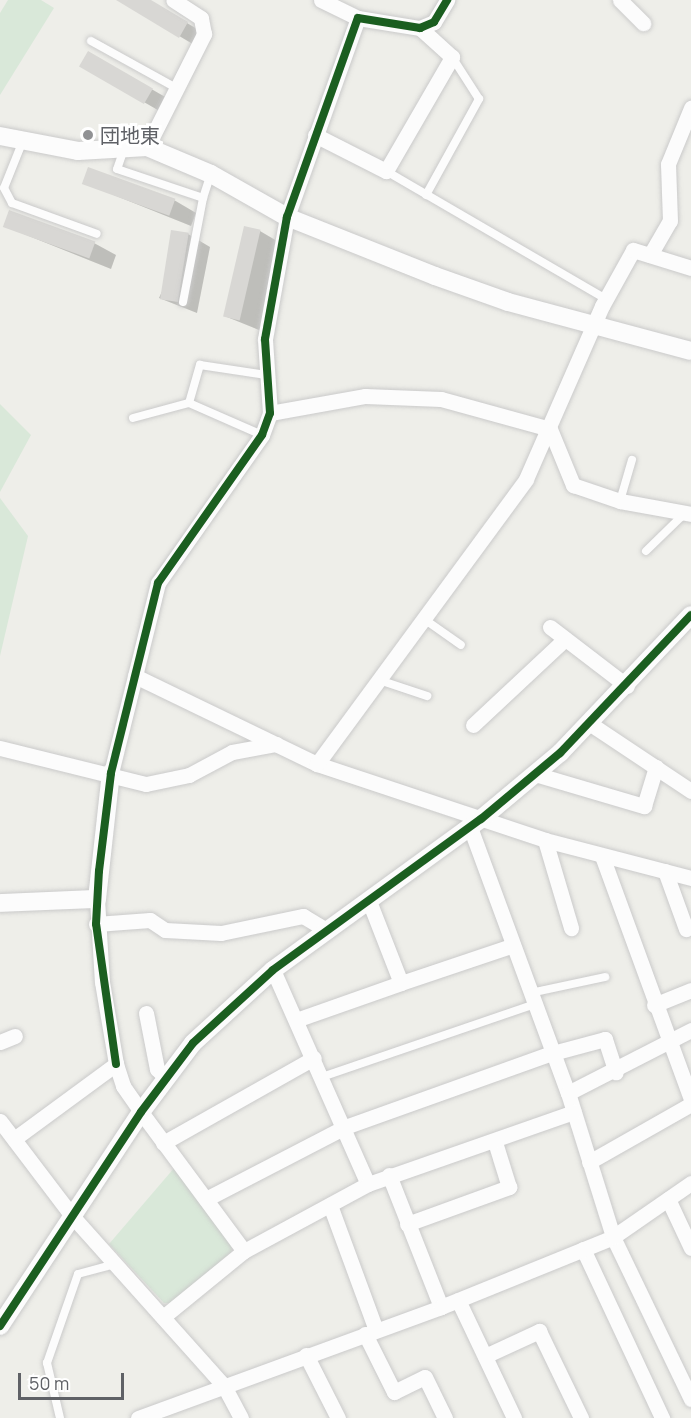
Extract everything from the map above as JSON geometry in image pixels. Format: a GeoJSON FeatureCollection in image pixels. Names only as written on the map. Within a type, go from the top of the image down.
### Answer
{"type":"FeatureCollection","features":[{"type":"Feature","properties":{"kind":"street"},"geometry":{"type":"LineString","coordinates":[[147,147],[204,24],[173,0]]}},
{"type":"Feature","properties":{"kind":"street"},"geometry":{"type":"LineString","coordinates":[[321,0],[358,18],[420,28],[434,22],[447,0]]}},
{"type":"Feature","properties":{"kind":"street"},"geometry":{"type":"LineString","coordinates":[[620,0],[643,23]]}},
{"type":"Feature","properties":{"kind":"street"},"geometry":{"type":"LineString","coordinates":[[244,1251],[123,1086],[116,1064],[96,924],[97,899],[111,773],[158,583],[262,435],[270,413],[265,339],[287,217],[315,135],[345,65],[358,18]]}},
{"type":"Feature","properties":{"kind":"street"},"geometry":{"type":"LineString","coordinates":[[315,135],[386,171],[452,57],[420,28]]}},
{"type":"Feature","properties":{"kind":"street"},"geometry":{"type":"LineString","coordinates":[[650,255],[670,221],[668,164],[691,108]]}},
{"type":"Feature","properties":{"kind":"street"},"geometry":{"type":"LineString","coordinates":[[0,136],[22,143],[78,151],[147,147],[211,174],[287,217],[508,302],[691,351]]}},
{"type":"Feature","properties":{"kind":"street"},"geometry":{"type":"LineString","coordinates":[[317,764],[526,479],[596,326],[606,299],[633,250],[691,268]]}},
{"type":"Feature","properties":{"kind":"street"},"geometry":{"type":"LineString","coordinates":[[270,413],[365,396],[441,399],[550,429]]}},
{"type":"Feature","properties":{"kind":"street"},"geometry":{"type":"LineString","coordinates":[[550,429],[573,484],[620,501],[688,514]]}},
{"type":"Feature","properties":{"kind":"street"},"geometry":{"type":"LineString","coordinates":[[1,1324],[165,1077],[222,1014],[273,970],[475,823],[535,774],[592,725],[691,615]]}},
{"type":"Feature","properties":{"kind":"street"},"geometry":{"type":"LineString","coordinates":[[550,627],[627,686]]}},
{"type":"Feature","properties":{"kind":"street"},"geometry":{"type":"LineString","coordinates":[[473,725],[565,639]]}},
{"type":"Feature","properties":{"kind":"street"},"geometry":{"type":"LineString","coordinates":[[135,676],[317,764],[475,823],[691,879]]}},
{"type":"Feature","properties":{"kind":"street"},"geometry":{"type":"LineString","coordinates":[[592,725],[691,791]]}},
{"type":"Feature","properties":{"kind":"street"},"geometry":{"type":"LineString","coordinates":[[0,748],[111,773],[146,784],[168,782],[232,752],[276,744]]}},
{"type":"Feature","properties":{"kind":"street"},"geometry":{"type":"LineString","coordinates":[[535,774],[644,806],[656,767]]}},
{"type":"Feature","properties":{"kind":"street"},"geometry":{"type":"LineString","coordinates":[[475,823],[511,946],[549,1054],[568,1093],[613,1237],[691,1398]]}},
{"type":"Feature","properties":{"kind":"street"},"geometry":{"type":"LineString","coordinates":[[545,840],[571,928]]}},
{"type":"Feature","properties":{"kind":"street"},"geometry":{"type":"LineString","coordinates":[[602,856],[666,1044],[691,1099]]}},
{"type":"Feature","properties":{"kind":"street"},"geometry":{"type":"LineString","coordinates":[[665,871],[686,929]]}},
{"type":"Feature","properties":{"kind":"street"},"geometry":{"type":"LineString","coordinates":[[0,903],[97,899]]}},
{"type":"Feature","properties":{"kind":"street"},"geometry":{"type":"LineString","coordinates":[[369,901],[401,983]]}},
{"type":"Feature","properties":{"kind":"street"},"geometry":{"type":"LineString","coordinates":[[96,924],[150,920],[165,930],[221,933],[303,916],[328,931]]}},
{"type":"Feature","properties":{"kind":"street"},"geometry":{"type":"LineString","coordinates":[[297,1020],[511,946]]}},
{"type":"Feature","properties":{"kind":"street"},"geometry":{"type":"LineString","coordinates":[[273,970],[345,1127],[368,1184]]}},
{"type":"Feature","properties":{"kind":"street"},"geometry":{"type":"LineString","coordinates":[[654,1005],[691,990]]}},
{"type":"Feature","properties":{"kind":"street"},"geometry":{"type":"LineString","coordinates":[[146,1013],[157,1069],[165,1077]]}},
{"type":"Feature","properties":{"kind":"street"},"geometry":{"type":"LineString","coordinates":[[568,1093],[616,1071],[691,1030]]}},
{"type":"Feature","properties":{"kind":"street"},"geometry":{"type":"LineString","coordinates":[[0,1042],[15,1036]]}},
{"type":"Feature","properties":{"kind":"street"},"geometry":{"type":"LineString","coordinates":[[206,1199],[345,1127],[549,1054],[605,1039],[616,1071]]}},
{"type":"Feature","properties":{"kind":"street"},"geometry":{"type":"LineString","coordinates":[[163,1143],[314,1058]]}},
{"type":"Feature","properties":{"kind":"street"},"geometry":{"type":"LineString","coordinates":[[14,1139],[116,1064]]}},
{"type":"Feature","properties":{"kind":"street"},"geometry":{"type":"LineString","coordinates":[[589,1162],[691,1104]]}},
{"type":"Feature","properties":{"kind":"street"},"geometry":{"type":"LineString","coordinates":[[163,1317],[244,1251],[368,1184],[389,1174],[495,1142],[574,1112]]}},
{"type":"Feature","properties":{"kind":"street"},"geometry":{"type":"LineString","coordinates":[[0,1121],[73,1217],[224,1386],[241,1418]]}},
{"type":"Feature","properties":{"kind":"street"},"geometry":{"type":"LineString","coordinates":[[407,1224],[509,1187],[495,1142]]}},
{"type":"Feature","properties":{"kind":"street"},"geometry":{"type":"LineString","coordinates":[[389,1174],[441,1307]]}},
{"type":"Feature","properties":{"kind":"street"},"geometry":{"type":"LineString","coordinates":[[146,1417],[306,1355],[441,1307],[613,1237],[691,1183]]}},
{"type":"Feature","properties":{"kind":"street"},"geometry":{"type":"LineString","coordinates":[[668,1198],[691,1248]]}},
{"type":"Feature","properties":{"kind":"street"},"geometry":{"type":"LineString","coordinates":[[330,1205],[370,1332],[394,1392],[425,1377],[445,1418]]}},
{"type":"Feature","properties":{"kind":"street"},"geometry":{"type":"LineString","coordinates":[[583,1249],[662,1418]]}},
{"type":"Feature","properties":{"kind":"street"},"geometry":{"type":"LineString","coordinates":[[458,1300],[514,1418]]}},
{"type":"Feature","properties":{"kind":"street"},"geometry":{"type":"LineString","coordinates":[[485,1356],[539,1331],[581,1418]]}},
{"type":"Feature","properties":{"kind":"street"},"geometry":{"type":"LineString","coordinates":[[306,1355],[338,1418]]}},
{"type":"Feature","properties":{"kind":"lane"},"geometry":{"type":"LineString","coordinates":[[91,41],[176,88]]}},
{"type":"Feature","properties":{"kind":"lane"},"geometry":{"type":"LineString","coordinates":[[426,195],[479,99],[452,57]]}},
{"type":"Feature","properties":{"kind":"lane"},"geometry":{"type":"LineString","coordinates":[[22,143],[4,188],[12,203],[97,234]]}},
{"type":"Feature","properties":{"kind":"lane"},"geometry":{"type":"LineString","coordinates":[[124,147],[117,169],[204,198]]}},
{"type":"Feature","properties":{"kind":"lane"},"geometry":{"type":"LineString","coordinates":[[386,171],[606,299]]}},
{"type":"Feature","properties":{"kind":"lane"},"geometry":{"type":"LineString","coordinates":[[183,302],[211,174]]}},
{"type":"Feature","properties":{"kind":"lane"},"geometry":{"type":"LineString","coordinates":[[189,403],[200,365],[266,375]]}},
{"type":"Feature","properties":{"kind":"lane"},"geometry":{"type":"LineString","coordinates":[[134,418],[189,403],[262,435]]}},
{"type":"Feature","properties":{"kind":"lane"},"geometry":{"type":"LineString","coordinates":[[620,501],[632,460]]}},
{"type":"Feature","properties":{"kind":"lane"},"geometry":{"type":"LineString","coordinates":[[646,551],[688,514]]}},
{"type":"Feature","properties":{"kind":"lane"},"geometry":{"type":"LineString","coordinates":[[424,619],[462,645]]}},
{"type":"Feature","properties":{"kind":"lane"},"geometry":{"type":"LineString","coordinates":[[379,680],[427,696]]}},
{"type":"Feature","properties":{"kind":"lane"},"geometry":{"type":"LineString","coordinates":[[322,1077],[530,999],[605,977]]}},
{"type":"Feature","properties":{"kind":"lane"},"geometry":{"type":"LineString","coordinates":[[60,1418],[47,1363],[78,1274],[115,1264]]}},
{"type":"Feature","properties":{"kind":"green space"},"geometry":{"type":"Polygon","coordinates":[[[8,0],[41,0],[54,8],[0,95],[0,13],[8,0]]]}},
{"type":"Feature","properties":{"kind":"green space"},"geometry":{"type":"Polygon","coordinates":[[[0,404],[31,435],[0,492],[0,404]]]}},
{"type":"Feature","properties":{"kind":"green space"},"geometry":{"type":"Polygon","coordinates":[[[0,498],[28,536],[0,656],[0,498]]]}},
{"type":"Feature","properties":{"kind":"green space"},"geometry":{"type":"Polygon","coordinates":[[[175,1167],[232,1244],[231,1252],[172,1303],[164,1303],[109,1244],[175,1167]]]}},
{"type":"Feature","properties":{"kind":"building"},"geometry":{"type":"Polygon","coordinates":[[[116,0],[151,0],[188,22],[179,38],[116,0]]]}},
{"type":"Feature","properties":{"kind":"building"},"geometry":{"type":"Polygon","coordinates":[[[88,51],[153,88],[144,104],[79,67],[88,51]]]}},
{"type":"Feature","properties":{"kind":"building"},"geometry":{"type":"Polygon","coordinates":[[[88,167],[175,199],[169,216],[82,184],[88,167]]]}},
{"type":"Feature","properties":{"kind":"building"},"geometry":{"type":"Polygon","coordinates":[[[9,210],[95,241],[89,258],[3,227],[9,210]]]}},
{"type":"Feature","properties":{"kind":"building"},"geometry":{"type":"Polygon","coordinates":[[[244,226],[261,230],[240,320],[223,317],[244,226]]]}},
{"type":"Feature","properties":{"kind":"building"},"geometry":{"type":"Polygon","coordinates":[[[171,230],[189,233],[178,302],[160,299],[171,230]]]}},
{"type":"Feature","properties":{"kind":"cycle path"},"geometry":{"type":"LineString","coordinates":[[116,1064],[96,924],[99,871],[111,773],[158,583],[262,435],[270,413],[265,339],[287,217],[358,18],[420,28],[434,22],[447,0]]}},
{"type":"Feature","properties":{"kind":"cycle path"},"geometry":{"type":"LineString","coordinates":[[0,1326],[141,1112],[193,1043],[273,970],[481,819],[560,753],[691,615]]}},
{"type":"Feature","properties":{"kind":"place","name":"団地東"},"geometry":{"type":"Point","coordinates":[88,135]}}]}
